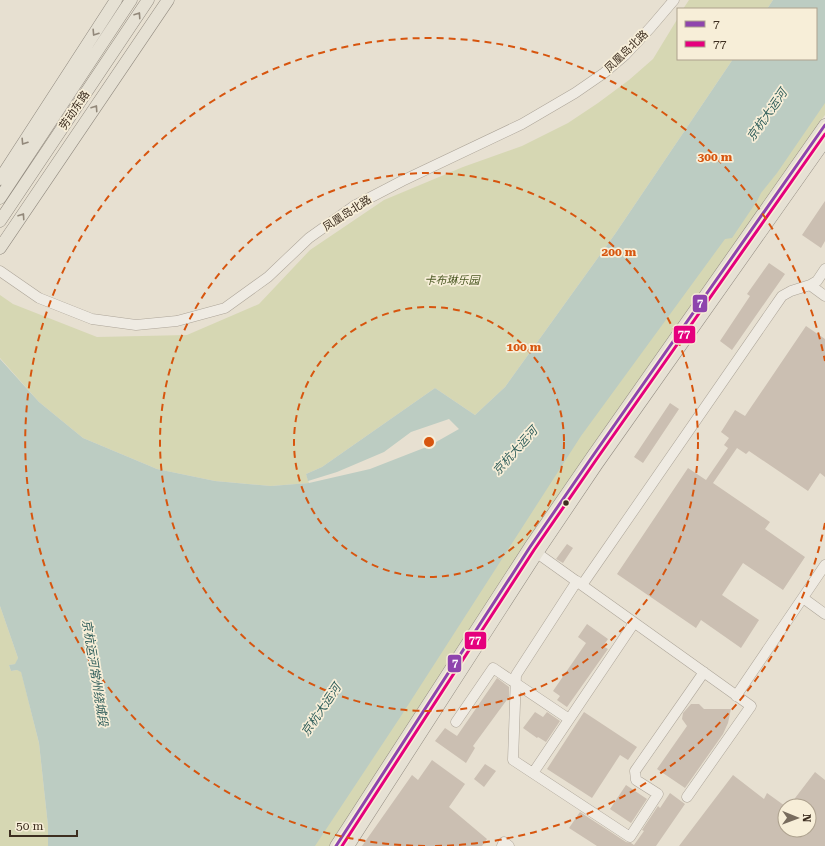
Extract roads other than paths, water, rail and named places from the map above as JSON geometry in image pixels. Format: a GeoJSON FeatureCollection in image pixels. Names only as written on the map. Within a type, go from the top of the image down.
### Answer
{"type":"FeatureCollection","features":[{"type":"Feature","properties":{"kind":"main road"},"geometry":{"type":"LineString","coordinates":[[0,179],[116,0]]}},
{"type":"Feature","properties":{"kind":"main road","name":"劳动东路"},"geometry":{"type":"LineString","coordinates":[[0,198],[131,0]]}},
{"type":"Feature","properties":{"kind":"main road","name":"劳动东路"},"geometry":{"type":"LineString","coordinates":[[0,221],[148,0]]}},
{"type":"Feature","properties":{"kind":"main road"},"geometry":{"type":"LineString","coordinates":[[0,248],[168,0]]}},
{"type":"Feature","properties":{"kind":"main road"},"geometry":{"type":"LineString","coordinates":[[336,846],[592,457],[825,125]]}},
{"type":"Feature","properties":{"kind":"main road"},"geometry":{"type":"LineString","coordinates":[[348,846],[537,553],[597,464],[825,141]]}},
{"type":"Feature","properties":{"kind":"street","name":"凤凰岛北路"},"geometry":{"type":"LineString","coordinates":[[0,271],[39,298],[92,319],[136,325],[177,321],[225,308],[268,277],[309,238],[354,206],[402,181],[522,124],[575,93],[604,73],[625,54],[674,0]]}},
{"type":"Feature","properties":{"kind":"street"},"geometry":{"type":"LineString","coordinates":[[704,672],[636,771],[636,780],[658,794],[630,837],[513,760],[516,675],[782,296],[791,291],[810,286],[817,281],[825,269]]}},
{"type":"Feature","properties":{"kind":"street"},"geometry":{"type":"LineString","coordinates":[[810,286],[825,296]]}},
{"type":"Feature","properties":{"kind":"street"},"geometry":{"type":"LineString","coordinates":[[537,553],[750,706],[687,797]]}},
{"type":"Feature","properties":{"kind":"street"},"geometry":{"type":"LineString","coordinates":[[736,696],[825,565]]}},
{"type":"Feature","properties":{"kind":"street"},"geometry":{"type":"LineString","coordinates":[[803,598],[825,614]]}},
{"type":"Feature","properties":{"kind":"street"},"geometry":{"type":"LineString","coordinates":[[533,773],[634,623]]}},
{"type":"Feature","properties":{"kind":"street"},"geometry":{"type":"LineString","coordinates":[[456,722],[493,668],[570,719]]}},
{"type":"Feature","properties":{"kind":"street"},"geometry":{"type":"LineString","coordinates":[[502,846],[504,842],[509,846]]}},
{"type":"Feature","properties":{"kind":"water"},"geometry":{"type":"Polygon","coordinates":[[[773,0],[825,0],[825,103],[777,173],[761,193],[732,238],[725,239],[581,436],[401,716],[315,846],[48,846],[48,826],[39,743],[21,672],[17,670],[11,671],[9,665],[15,664],[18,658],[0,606],[0,359],[39,402],[83,438],[157,469],[215,481],[271,486],[309,483],[370,469],[429,446],[459,429],[449,419],[411,432],[384,452],[337,472],[308,481],[306,474],[322,467],[435,388],[475,415],[505,387],[615,234],[732,60],[817,60],[817,8],[768,8],[773,0]]]}},
{"type":"Feature","properties":{"kind":"water label","name":"京杭大运河"},"geometry":{"type":"Point","coordinates":[767,115]}},
{"type":"Feature","properties":{"kind":"water label","name":"京杭大运河"},"geometry":{"type":"Point","coordinates":[515,451]}},
{"type":"Feature","properties":{"kind":"water label","name":"京杭运河常州绕城段"},"geometry":{"type":"Point","coordinates":[95,673]}},
{"type":"Feature","properties":{"kind":"water label","name":"京杭大运河"},"geometry":{"type":"Point","coordinates":[321,710]}},
{"type":"Feature","properties":{"kind":"park label","name":"卡布琳乐园"},"geometry":{"type":"Point","coordinates":[452,280]}}]}
